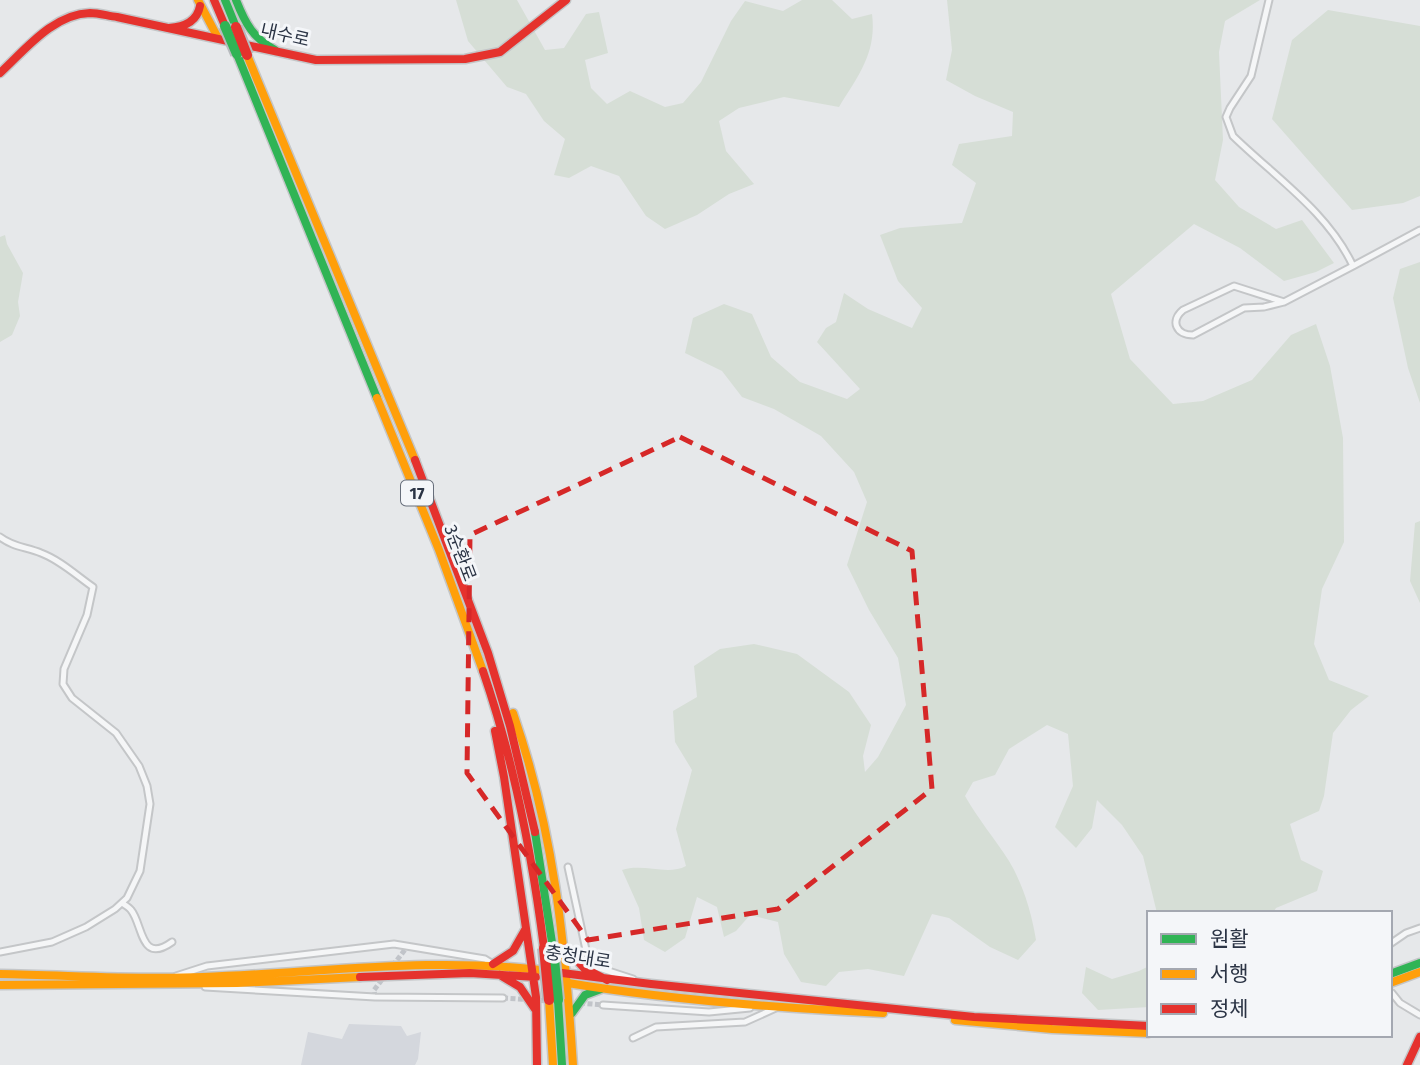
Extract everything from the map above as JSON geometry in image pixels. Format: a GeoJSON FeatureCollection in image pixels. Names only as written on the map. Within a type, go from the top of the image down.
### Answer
{"type":"FeatureCollection","features":[{"type":"Feature","properties":{"kind":"main road","name":"3순환로"},"geometry":{"type":"LineString","coordinates":[[214,0],[242,51],[422,481],[475,615],[501,694],[524,782],[542,871],[562,1065]]}},
{"type":"Feature","properties":{"kind":"main road","name":"3순환로"},"geometry":{"type":"LineString","coordinates":[[225,0],[230,26]]}},
{"type":"Feature","properties":{"kind":"main road"},"geometry":{"type":"LineString","coordinates":[[236,0],[248,30],[275,50]]}},
{"type":"Feature","properties":{"kind":"main road","name":"내수로"},"geometry":{"type":"LineString","coordinates":[[0,73],[41,35],[64,20],[88,13],[216,34],[242,51],[275,50],[316,60],[488,57],[500,52],[566,0]]}},
{"type":"Feature","properties":{"kind":"main road"},"geometry":{"type":"LineString","coordinates":[[199,3],[216,34],[231,37],[248,30]]}},
{"type":"Feature","properties":{"kind":"main road"},"geometry":{"type":"LineString","coordinates":[[169,28],[191,22],[200,13],[199,3]]}},
{"type":"Feature","properties":{"kind":"main road"},"geometry":{"type":"LineString","coordinates":[[242,51],[248,30]]}},
{"type":"Feature","properties":{"kind":"main road","name":"3순환로"},"geometry":{"type":"LineString","coordinates":[[242,51],[434,533],[476,648],[519,797],[549,949]]}},
{"type":"Feature","properties":{"kind":"main road"},"geometry":{"type":"LineString","coordinates":[[475,615],[521,734],[538,789],[555,872],[567,960],[573,1065]]}},
{"type":"Feature","properties":{"kind":"main road"},"geometry":{"type":"LineString","coordinates":[[476,648],[501,756],[536,997],[537,1065]]}},
{"type":"Feature","properties":{"kind":"main road"},"geometry":{"type":"LineString","coordinates":[[493,964],[513,951],[526,927]]}},
{"type":"Feature","properties":{"kind":"main road"},"geometry":{"type":"LineString","coordinates":[[565,945],[579,964],[604,984],[585,995],[570,1015]]}},
{"type":"Feature","properties":{"kind":"main road"},"geometry":{"type":"LineString","coordinates":[[532,968],[567,960]]}},
{"type":"Feature","properties":{"kind":"main road","name":"충청대로"},"geometry":{"type":"LineString","coordinates":[[0,974],[165,979],[348,965],[493,964],[532,968],[604,984],[776,1009],[916,1014],[997,1025],[1147,1033]]}},
{"type":"Feature","properties":{"kind":"main road","name":"충청대로"},"geometry":{"type":"LineString","coordinates":[[0,985],[191,985],[433,974],[500,975],[532,968]]}},
{"type":"Feature","properties":{"kind":"main road"},"geometry":{"type":"LineString","coordinates":[[1392,974],[1419,970]]}},
{"type":"Feature","properties":{"kind":"main road"},"geometry":{"type":"LineString","coordinates":[[1392,987],[1419,970]]}},
{"type":"Feature","properties":{"kind":"main road"},"geometry":{"type":"LineString","coordinates":[[500,975],[524,992],[536,1013]]}},
{"type":"Feature","properties":{"kind":"main road","name":"충청대로"},"geometry":{"type":"LineString","coordinates":[[604,984],[681,988],[998,1018],[1147,1026]]}},
{"type":"Feature","properties":{"kind":"main road"},"geometry":{"type":"LineString","coordinates":[[536,997],[570,998]]}},
{"type":"Feature","properties":{"kind":"main road","name":"3순환로"},"geometry":{"type":"LineString","coordinates":[[553,1065],[554,1000]]}},
{"type":"Feature","properties":{"kind":"main road"},"geometry":{"type":"LineString","coordinates":[[1407,1065],[1420,1037]]}},
{"type":"Feature","properties":{"kind":"street"},"geometry":{"type":"LineString","coordinates":[[1269,0],[1254,69],[1230,108],[1226,117],[1228,127],[1233,136],[1322,219],[1338,239],[1353,266]]}},
{"type":"Feature","properties":{"kind":"street"},"geometry":{"type":"LineString","coordinates":[[1284,302],[1234,286],[1183,310],[1176,316],[1175,324],[1178,331],[1193,335],[1244,307],[1264,307],[1284,302],[1420,230]]}},
{"type":"Feature","properties":{"kind":"street"},"geometry":{"type":"LineString","coordinates":[[0,537],[10,545],[41,553],[55,560],[93,587],[88,615],[64,669],[63,684],[72,698],[116,733],[139,766],[147,786],[150,804],[140,871],[134,886],[122,903],[86,927],[65,937],[0,952]]}},
{"type":"Feature","properties":{"kind":"street"},"geometry":{"type":"LineString","coordinates":[[568,867],[584,946],[593,966],[632,979],[681,988]]}},
{"type":"Feature","properties":{"kind":"street"},"geometry":{"type":"LineString","coordinates":[[122,903],[133,911],[145,943],[158,948],[173,942]]}},
{"type":"Feature","properties":{"kind":"street"},"geometry":{"type":"LineString","coordinates":[[1392,943],[1420,928]]}},
{"type":"Feature","properties":{"kind":"street"},"geometry":{"type":"LineString","coordinates":[[165,979],[207,966],[394,944],[485,959],[493,964]]}},
{"type":"Feature","properties":{"kind":"street"},"geometry":{"type":"LineString","coordinates":[[191,985],[233,990],[375,997],[503,998]]}},
{"type":"Feature","properties":{"kind":"street"},"geometry":{"type":"LineString","coordinates":[[1392,990],[1400,1003],[1420,1015]]}},
{"type":"Feature","properties":{"kind":"street"},"geometry":{"type":"LineString","coordinates":[[603,1005],[709,1012],[761,1007]]}},
{"type":"Feature","properties":{"kind":"street"},"geometry":{"type":"LineString","coordinates":[[633,1038],[656,1027],[745,1022],[776,1009]]}},
{"type":"Feature","properties":{"kind":"highlighted area"},"geometry":{"type":"Polygon","coordinates":[[[680,437],[912,551],[932,789],[778,909],[588,940],[467,773],[470,535],[680,437]]]}},
{"type":"Feature","properties":{"kind":"shaded area"},"geometry":{"type":"Polygon","coordinates":[[[456,0],[517,0],[545,50],[564,48],[586,14],[599,12],[608,53],[585,60],[591,88],[607,104],[630,91],[665,107],[683,103],[701,82],[731,21],[745,1],[783,11],[802,0],[832,0],[852,19],[872,14],[872,41],[864,64],[839,107],[784,97],[739,108],[719,121],[726,151],[754,184],[729,194],[697,215],[665,229],[646,216],[619,176],[591,166],[569,178],[554,175],[565,139],[544,121],[526,94],[507,87],[468,41],[456,0]]]}},
{"type":"Feature","properties":{"kind":"shaded area"},"geometry":{"type":"Polygon","coordinates":[[[947,0],[1260,0],[1225,21],[1219,52],[1223,140],[1215,180],[1239,207],[1276,229],[1302,220],[1334,263],[1316,272],[1284,281],[1240,248],[1194,224],[1111,294],[1130,359],[1173,404],[1203,401],[1252,380],[1291,335],[1316,324],[1330,366],[1343,438],[1344,542],[1322,589],[1314,644],[1329,680],[1369,696],[1351,710],[1333,733],[1324,796],[1319,811],[1290,824],[1301,860],[1323,871],[1317,891],[1274,911],[1157,911],[1143,856],[1122,825],[1097,800],[1092,828],[1076,848],[1055,827],[1073,786],[1068,734],[1047,725],[1009,749],[995,775],[973,782],[965,796],[1004,853],[1019,879],[1026,899],[1036,940],[1018,960],[990,947],[949,918],[932,914],[904,976],[868,969],[839,972],[826,986],[801,982],[784,954],[778,922],[750,915],[736,931],[724,937],[717,907],[697,897],[685,938],[665,952],[644,940],[639,908],[622,870],[671,870],[686,866],[676,829],[692,770],[675,742],[673,711],[697,697],[694,666],[720,649],[754,644],[797,654],[849,692],[871,725],[863,756],[865,772],[878,757],[906,705],[898,658],[869,610],[847,565],[867,502],[854,472],[821,436],[774,409],[742,397],[722,371],[685,353],[693,318],[724,304],[752,314],[771,357],[800,382],[847,399],[860,389],[817,342],[826,328],[836,322],[844,293],[868,309],[912,328],[922,308],[898,281],[880,235],[900,228],[962,223],[976,183],[952,165],[959,144],[1012,136],[1013,112],[946,80],[952,50],[947,0]]]}},
{"type":"Feature","properties":{"kind":"shaded area"},"geometry":{"type":"Polygon","coordinates":[[[1328,10],[1420,26],[1420,196],[1403,203],[1352,210],[1272,119],[1292,40],[1328,10]]]}},
{"type":"Feature","properties":{"kind":"shaded area"},"geometry":{"type":"Polygon","coordinates":[[[5,235],[23,273],[18,302],[20,316],[12,335],[0,342],[0,237],[5,235]]]}},
{"type":"Feature","properties":{"kind":"shaded area"},"geometry":{"type":"Polygon","coordinates":[[[1420,262],[1420,403],[1408,368],[1393,298],[1400,269],[1420,262]]]}},
{"type":"Feature","properties":{"kind":"shaded area"},"geometry":{"type":"Polygon","coordinates":[[[1420,521],[1420,603],[1410,581],[1415,523],[1420,521]]]}},
{"type":"Feature","properties":{"kind":"shaded area"},"geometry":{"type":"Polygon","coordinates":[[[1086,967],[1112,979],[1147,967],[1147,1007],[1098,1010],[1082,993],[1086,967]]]}},
{"type":"Feature","properties":{"kind":"shaded area"},"geometry":{"type":"Polygon","coordinates":[[[349,1024],[401,1026],[407,1036],[421,1032],[415,1065],[301,1065],[308,1032],[342,1039],[349,1024]]]}},
{"type":"Feature","properties":{"kind":"tunnel"},"geometry":{"type":"LineString","coordinates":[[375,997],[374,990],[407,947]]}},
{"type":"Feature","properties":{"kind":"tunnel"},"geometry":{"type":"LineString","coordinates":[[503,998],[549,1001]]}},
{"type":"Feature","properties":{"kind":"tunnel"},"geometry":{"type":"LineString","coordinates":[[580,1003],[603,1005]]}},
{"type":"Feature","properties":{"kind":"traffic: fast"},"geometry":{"type":"LineString","coordinates":[[225,0],[236,27]]}},
{"type":"Feature","properties":{"kind":"traffic: fast"},"geometry":{"type":"LineString","coordinates":[[236,0],[251,29],[275,50]]}},
{"type":"Feature","properties":{"kind":"traffic: fast"},"geometry":{"type":"LineString","coordinates":[[225,26],[237,54]]}},
{"type":"Feature","properties":{"kind":"traffic: fast"},"geometry":{"type":"LineString","coordinates":[[237,54],[377,398]]}},
{"type":"Feature","properties":{"kind":"traffic: fast"},"geometry":{"type":"LineString","coordinates":[[535,832],[553,949]]}},
{"type":"Feature","properties":{"kind":"traffic: fast"},"geometry":{"type":"LineString","coordinates":[[553,949],[558,1000]]}},
{"type":"Feature","properties":{"kind":"traffic: fast"},"geometry":{"type":"LineString","coordinates":[[1392,973],[1420,963]]}},
{"type":"Feature","properties":{"kind":"traffic: fast"},"geometry":{"type":"LineString","coordinates":[[572,1013],[585,995],[601,989]]}},
{"type":"Feature","properties":{"kind":"traffic: fast"},"geometry":{"type":"LineString","coordinates":[[558,1000],[562,1065]]}},
{"type":"Feature","properties":{"kind":"traffic: slow"},"geometry":{"type":"LineString","coordinates":[[198,0],[218,38]]}},
{"type":"Feature","properties":{"kind":"traffic: slow"},"geometry":{"type":"LineString","coordinates":[[247,55],[415,460]]}},
{"type":"Feature","properties":{"kind":"traffic: slow"},"geometry":{"type":"LineString","coordinates":[[377,398],[439,550],[483,671]]}},
{"type":"Feature","properties":{"kind":"traffic: slow"},"geometry":{"type":"LineString","coordinates":[[513,713],[539,800],[548,844],[566,975],[573,1065]]}},
{"type":"Feature","properties":{"kind":"traffic: slow"},"geometry":{"type":"LineString","coordinates":[[0,974],[178,978],[419,965],[549,971]]}},
{"type":"Feature","properties":{"kind":"traffic: slow"},"geometry":{"type":"LineString","coordinates":[[1392,982],[1420,972]]}},
{"type":"Feature","properties":{"kind":"traffic: slow"},"geometry":{"type":"LineString","coordinates":[[0,985],[237,983],[360,977]]}},
{"type":"Feature","properties":{"kind":"traffic: slow"},"geometry":{"type":"LineString","coordinates":[[562,982],[722,1002],[883,1013]]}},
{"type":"Feature","properties":{"kind":"traffic: slow"},"geometry":{"type":"LineString","coordinates":[[549,1000],[553,1065]]}},
{"type":"Feature","properties":{"kind":"traffic: slow"},"geometry":{"type":"LineString","coordinates":[[955,1020],[1052,1029],[1147,1033]]}},
{"type":"Feature","properties":{"kind":"traffic: jam"},"geometry":{"type":"LineString","coordinates":[[214,0],[225,26]]}},
{"type":"Feature","properties":{"kind":"traffic: jam"},"geometry":{"type":"LineString","coordinates":[[0,73],[52,26],[77,15],[90,13],[316,60],[465,59],[500,52],[566,0]]}},
{"type":"Feature","properties":{"kind":"traffic: jam"},"geometry":{"type":"LineString","coordinates":[[169,28],[189,23],[200,6]]}},
{"type":"Feature","properties":{"kind":"traffic: jam"},"geometry":{"type":"LineString","coordinates":[[236,27],[247,55]]}},
{"type":"Feature","properties":{"kind":"traffic: jam"},"geometry":{"type":"LineString","coordinates":[[415,460],[488,653],[510,726],[535,832]]}},
{"type":"Feature","properties":{"kind":"traffic: jam"},"geometry":{"type":"LineString","coordinates":[[483,671],[521,808],[544,948]]}},
{"type":"Feature","properties":{"kind":"traffic: jam"},"geometry":{"type":"LineString","coordinates":[[495,731],[536,997],[537,1065]]}},
{"type":"Feature","properties":{"kind":"traffic: jam"},"geometry":{"type":"LineString","coordinates":[[493,964],[513,951],[525,930]]}},
{"type":"Feature","properties":{"kind":"traffic: jam"},"geometry":{"type":"LineString","coordinates":[[544,948],[549,1000]]}},
{"type":"Feature","properties":{"kind":"traffic: jam"},"geometry":{"type":"LineString","coordinates":[[566,948],[584,968],[607,980]]}},
{"type":"Feature","properties":{"kind":"traffic: jam"},"geometry":{"type":"LineString","coordinates":[[360,977],[470,973],[536,977]]}},
{"type":"Feature","properties":{"kind":"traffic: jam"},"geometry":{"type":"LineString","coordinates":[[562,973],[974,1017],[1147,1026]]}},
{"type":"Feature","properties":{"kind":"traffic: jam"},"geometry":{"type":"LineString","coordinates":[[500,975],[520,987],[535,1009]]}},
{"type":"Feature","properties":{"kind":"traffic: jam"},"geometry":{"type":"LineString","coordinates":[[1407,1065],[1420,1037]]}}]}
